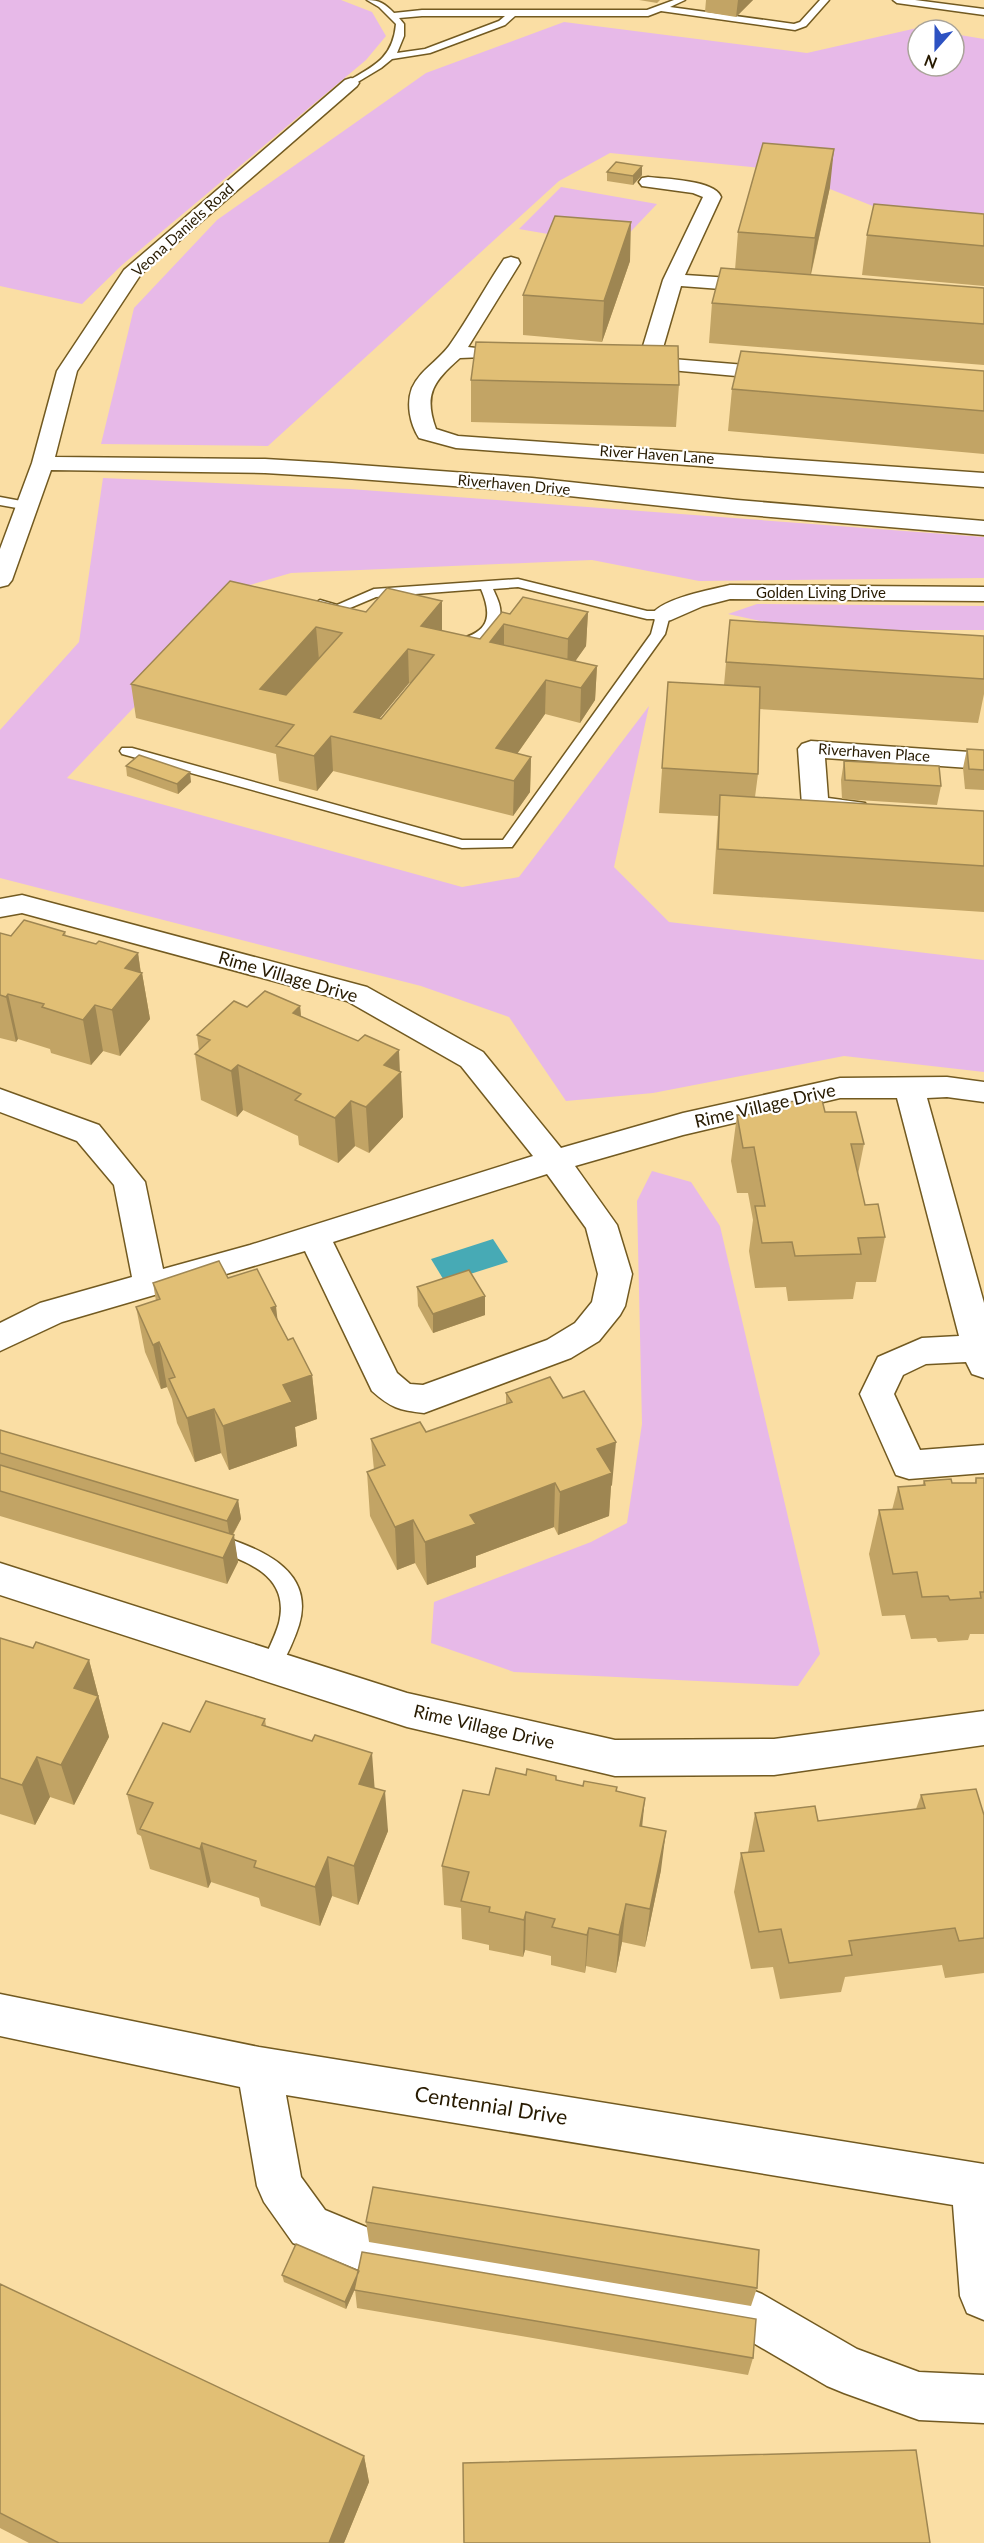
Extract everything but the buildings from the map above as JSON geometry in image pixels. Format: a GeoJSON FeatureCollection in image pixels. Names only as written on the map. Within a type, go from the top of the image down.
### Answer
{"type":"FeatureCollection","features":[{"type":"Feature","properties":{"kind":"street","name":"Veona Daniels Road"},"geometry":{"type":"LineString","coordinates":[[0,580],[44,463],[67,370],[134,270],[351,84]]}},
{"type":"Feature","properties":{"kind":"street"},"geometry":{"type":"LineString","coordinates":[[648,182],[696,188],[711,193],[712,197],[673,280],[648,363]]}},
{"type":"Feature","properties":{"kind":"street","name":"River Haven Lane"},"geometry":{"type":"LineString","coordinates":[[511,263],[455,352],[430,374],[421,391],[419,415],[427,433],[456,442],[984,480]]}},
{"type":"Feature","properties":{"kind":"street"},"geometry":{"type":"LineString","coordinates":[[673,280],[781,287]]}},
{"type":"Feature","properties":{"kind":"street"},"geometry":{"type":"LineString","coordinates":[[455,352],[501,354]]}},
{"type":"Feature","properties":{"kind":"street"},"geometry":{"type":"LineString","coordinates":[[614,361],[799,376]]}},
{"type":"Feature","properties":{"kind":"street","name":"Riverhaven Drive"},"geometry":{"type":"LineString","coordinates":[[44,463],[265,466],[332,470],[532,485],[737,507],[984,528]]}},
{"type":"Feature","properties":{"kind":"street","name":"Golden Living Drive"},"geometry":{"type":"LineString","coordinates":[[663,615],[694,600],[730,592],[984,594]]}},
{"type":"Feature","properties":{"kind":"street","name":"Riverhaven Place"},"geometry":{"type":"LineString","coordinates":[[883,811],[815,806],[811,749],[984,761]]}},
{"type":"Feature","properties":{"kind":"street","name":"Rime Village Drive"},"geometry":{"type":"LineString","coordinates":[[0,908],[22,904],[357,994],[472,1059],[554,1161],[601,1225],[615,1274],[608,1306],[587,1332],[559,1349],[424,1399],[402,1397],[384,1382],[314,1236]]}},
{"type":"Feature","properties":{"kind":"street"},"geometry":{"type":"LineString","coordinates":[[909,1087],[982,1357],[922,1351],[890,1366],[877,1394],[909,1465],[984,1459]]}},
{"type":"Feature","properties":{"kind":"street","name":"Rime Village Drive"},"geometry":{"type":"LineString","coordinates":[[0,1338],[52,1312],[252,1256],[554,1161],[683,1124],[840,1088],[947,1087],[984,1092]]}},
{"type":"Feature","properties":{"kind":"street"},"geometry":{"type":"LineString","coordinates":[[0,1100],[88,1133],[129,1182],[150,1285]]}},
{"type":"Feature","properties":{"kind":"street","name":"Rime Village Drive"},"geometry":{"type":"LineString","coordinates":[[0,1579],[407,1710],[615,1758],[774,1757],[984,1728]]}},
{"type":"Feature","properties":{"kind":"street","name":"Centennial Drive"},"geometry":{"type":"LineString","coordinates":[[0,2015],[259,2069],[979,2186]]}},
{"type":"Feature","properties":{"kind":"street"},"geometry":{"type":"LineString","coordinates":[[259,2069],[280,2186],[309,2227],[388,2259],[745,2311],[844,2369],[919,2396],[984,2399]]}},
{"type":"Feature","properties":{"kind":"street"},"geometry":{"type":"LineString","coordinates":[[979,2186],[984,2296]]}},
{"type":"Feature","properties":{"kind":"lane"},"geometry":{"type":"LineString","coordinates":[[371,0],[382,5],[400,24],[401,39],[392,56]]}},
{"type":"Feature","properties":{"kind":"lane"},"geometry":{"type":"LineString","coordinates":[[392,16],[422,13],[648,14],[681,0]]}},
{"type":"Feature","properties":{"kind":"lane"},"geometry":{"type":"LineString","coordinates":[[663,9],[795,27],[802,24],[825,0]]}},
{"type":"Feature","properties":{"kind":"lane"},"geometry":{"type":"LineString","coordinates":[[897,0],[984,12]]}},
{"type":"Feature","properties":{"kind":"lane"},"geometry":{"type":"LineString","coordinates":[[351,84],[392,56],[428,51],[501,22],[514,13]]}},
{"type":"Feature","properties":{"kind":"lane"},"geometry":{"type":"LineString","coordinates":[[0,501],[28,506]]}},
{"type":"Feature","properties":{"kind":"lane"},"geometry":{"type":"LineString","coordinates":[[127,751],[462,844],[507,844],[658,634],[663,615],[647,615],[518,584],[374,593],[338,609],[303,600]]}},
{"type":"Feature","properties":{"kind":"lane"},"geometry":{"type":"LineString","coordinates":[[445,645],[465,645],[480,638],[491,628],[494,609],[486,586]]}},
{"type":"Feature","properties":{"kind":"lane"},"geometry":{"type":"LineString","coordinates":[[347,605],[361,619]]}},
{"type":"Feature","properties":{"kind":"lane"},"geometry":{"type":"LineString","coordinates":[[190,1536],[235,1549],[271,1565],[289,1590],[289,1621],[271,1666]]}},
{"type":"Feature","properties":{"kind":"shaded area"},"geometry":{"type":"Polygon","coordinates":[[[0,0],[341,0],[372,12],[386,36],[366,60],[122,265],[82,304],[0,286],[0,0]]]}},
{"type":"Feature","properties":{"kind":"shaded area"},"geometry":{"type":"Polygon","coordinates":[[[564,22],[807,53],[906,30],[906,78],[966,78],[966,36],[984,39],[984,226],[903,218],[782,170],[610,153],[559,181],[268,446],[101,444],[134,308],[217,220],[426,73],[564,22]]]}},
{"type":"Feature","properties":{"kind":"shaded area"},"geometry":{"type":"Polygon","coordinates":[[[561,187],[657,204],[617,246],[519,229],[561,187]]]}},
{"type":"Feature","properties":{"kind":"shaded area"},"geometry":{"type":"Polygon","coordinates":[[[103,478],[350,489],[984,537],[984,578],[699,581],[592,560],[291,573],[250,585],[67,778],[462,887],[519,877],[649,706],[614,867],[669,922],[984,960],[984,1072],[844,1056],[653,1093],[566,1101],[509,1017],[421,986],[0,878],[0,730],[79,642],[103,478]]]}},
{"type":"Feature","properties":{"kind":"shaded area"},"geometry":{"type":"Polygon","coordinates":[[[757,604],[984,606],[984,630],[803,630],[728,614],[757,604]]]}},
{"type":"Feature","properties":{"kind":"shaded area"},"geometry":{"type":"Polygon","coordinates":[[[652,1171],[691,1182],[720,1226],[820,1654],[798,1686],[514,1672],[431,1643],[434,1602],[591,1542],[627,1523],[642,1424],[637,1201],[652,1171]]]}},
{"type":"Feature","properties":{"kind":"water"},"geometry":{"type":"Polygon","coordinates":[[[493,1239],[508,1262],[445,1282],[431,1259],[493,1239]]]}}]}
